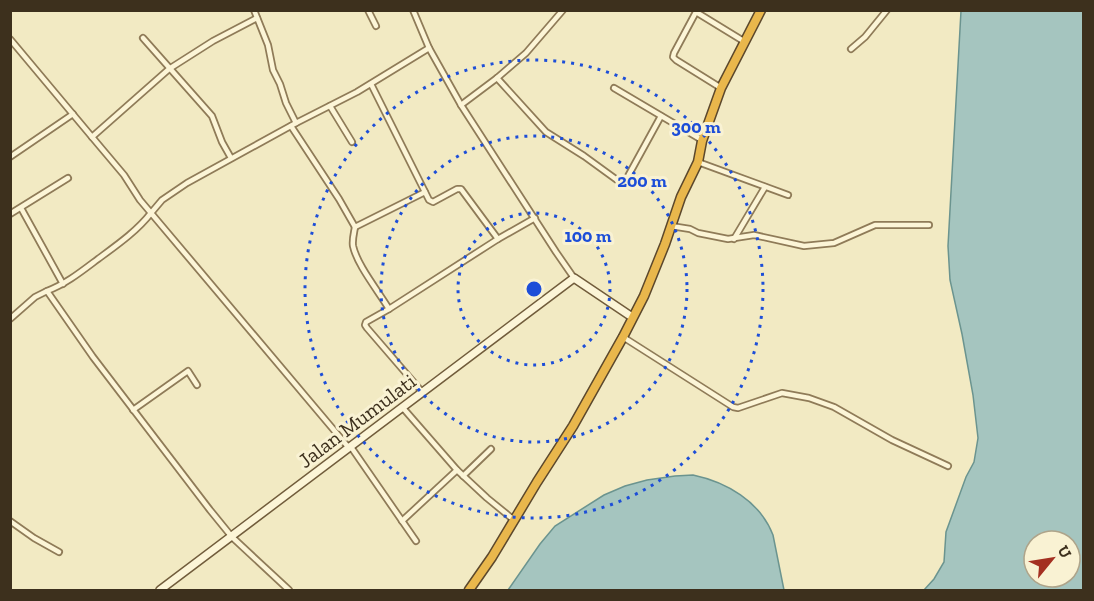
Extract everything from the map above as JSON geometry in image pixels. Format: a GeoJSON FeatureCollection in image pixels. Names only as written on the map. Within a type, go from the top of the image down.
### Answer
{"type":"FeatureCollection","features":[{"type":"Feature","properties":{"kind":"highway"},"geometry":{"type":"LineString","coordinates":[[469,591],[573,426],[644,296],[681,197],[698,162],[702,141],[721,88],[761,10]]}},
{"type":"Feature","properties":{"kind":"street"},"geometry":{"type":"LineString","coordinates":[[254,10],[270,52],[273,70],[294,124],[355,227],[352,239],[354,248],[389,309]]}},
{"type":"Feature","properties":{"kind":"street"},"geometry":{"type":"LineString","coordinates":[[368,10],[376,26]]}},
{"type":"Feature","properties":{"kind":"street"},"geometry":{"type":"LineString","coordinates":[[413,10],[429,48],[461,105],[574,278],[632,317]]}},
{"type":"Feature","properties":{"kind":"street"},"geometry":{"type":"LineString","coordinates":[[461,105],[526,53],[563,10]]}},
{"type":"Feature","properties":{"kind":"street"},"geometry":{"type":"LineString","coordinates":[[851,49],[865,37],[887,10]]}},
{"type":"Feature","properties":{"kind":"street"},"geometry":{"type":"LineString","coordinates":[[721,88],[673,57],[695,11],[745,42]]}},
{"type":"Feature","properties":{"kind":"street"},"geometry":{"type":"LineString","coordinates":[[92,137],[169,69],[213,41],[257,18]]}},
{"type":"Feature","properties":{"kind":"street"},"geometry":{"type":"LineString","coordinates":[[143,38],[212,116],[231,158]]}},
{"type":"Feature","properties":{"kind":"street"},"geometry":{"type":"LineString","coordinates":[[10,39],[124,174],[140,200],[350,447],[416,541]]}},
{"type":"Feature","properties":{"kind":"street"},"geometry":{"type":"LineString","coordinates":[[10,319],[35,297],[63,284],[135,230],[171,193],[231,158],[371,84],[429,48]]}},
{"type":"Feature","properties":{"kind":"street"},"geometry":{"type":"LineString","coordinates":[[497,78],[546,132],[617,180],[622,181],[627,178],[661,116]]}},
{"type":"Feature","properties":{"kind":"street"},"geometry":{"type":"LineString","coordinates":[[371,84],[429,200],[433,202],[461,189],[498,239]]}},
{"type":"Feature","properties":{"kind":"street"},"geometry":{"type":"LineString","coordinates":[[614,88],[702,141]]}},
{"type":"Feature","properties":{"kind":"street"},"geometry":{"type":"LineString","coordinates":[[330,106],[351,142]]}},
{"type":"Feature","properties":{"kind":"street"},"geometry":{"type":"LineString","coordinates":[[10,157],[73,114]]}},
{"type":"Feature","properties":{"kind":"street"},"geometry":{"type":"LineString","coordinates":[[698,162],[788,195]]}},
{"type":"Feature","properties":{"kind":"street"},"geometry":{"type":"LineString","coordinates":[[10,214],[68,178]]}},
{"type":"Feature","properties":{"kind":"street"},"geometry":{"type":"LineString","coordinates":[[734,239],[765,187]]}},
{"type":"Feature","properties":{"kind":"street"},"geometry":{"type":"LineString","coordinates":[[355,227],[425,192]]}},
{"type":"Feature","properties":{"kind":"street"},"geometry":{"type":"LineString","coordinates":[[21,208],[63,284]]}},
{"type":"Feature","properties":{"kind":"street"},"geometry":{"type":"LineString","coordinates":[[423,393],[365,325],[367,321],[535,218]]}},
{"type":"Feature","properties":{"kind":"street"},"geometry":{"type":"LineString","coordinates":[[672,226],[724,238],[734,239],[758,235],[800,246],[813,246],[840,241],[874,225],[928,225]]}},
{"type":"Feature","properties":{"kind":"street","name":"Jalan Mumulati"},"geometry":{"type":"LineString","coordinates":[[160,591],[574,278]]}},
{"type":"Feature","properties":{"kind":"street"},"geometry":{"type":"LineString","coordinates":[[47,291],[93,357],[231,537],[289,591]]}},
{"type":"Feature","properties":{"kind":"street"},"geometry":{"type":"LineString","coordinates":[[623,337],[733,407],[738,408],[782,393],[809,398],[834,407],[892,440],[948,466]]}},
{"type":"Feature","properties":{"kind":"street"},"geometry":{"type":"LineString","coordinates":[[133,410],[188,370],[198,385]]}},
{"type":"Feature","properties":{"kind":"street"},"geometry":{"type":"LineString","coordinates":[[403,408],[457,470],[514,520]]}},
{"type":"Feature","properties":{"kind":"street"},"geometry":{"type":"LineString","coordinates":[[463,476],[490,449]]}},
{"type":"Feature","properties":{"kind":"street"},"geometry":{"type":"LineString","coordinates":[[402,521],[457,470]]}},
{"type":"Feature","properties":{"kind":"street"},"geometry":{"type":"LineString","coordinates":[[10,521],[59,552]]}},
{"type":"Feature","properties":{"kind":"water"},"geometry":{"type":"Polygon","coordinates":[[[961,11],[1083,11],[1083,590],[924,590],[944,562],[946,532],[966,477],[974,462],[978,438],[973,395],[950,280],[948,246],[961,11]]]}},
{"type":"Feature","properties":{"kind":"water"},"geometry":{"type":"Polygon","coordinates":[[[693,475],[729,488],[760,512],[773,535],[784,590],[508,590],[555,526],[604,495],[647,480],[693,475]]]}}]}
